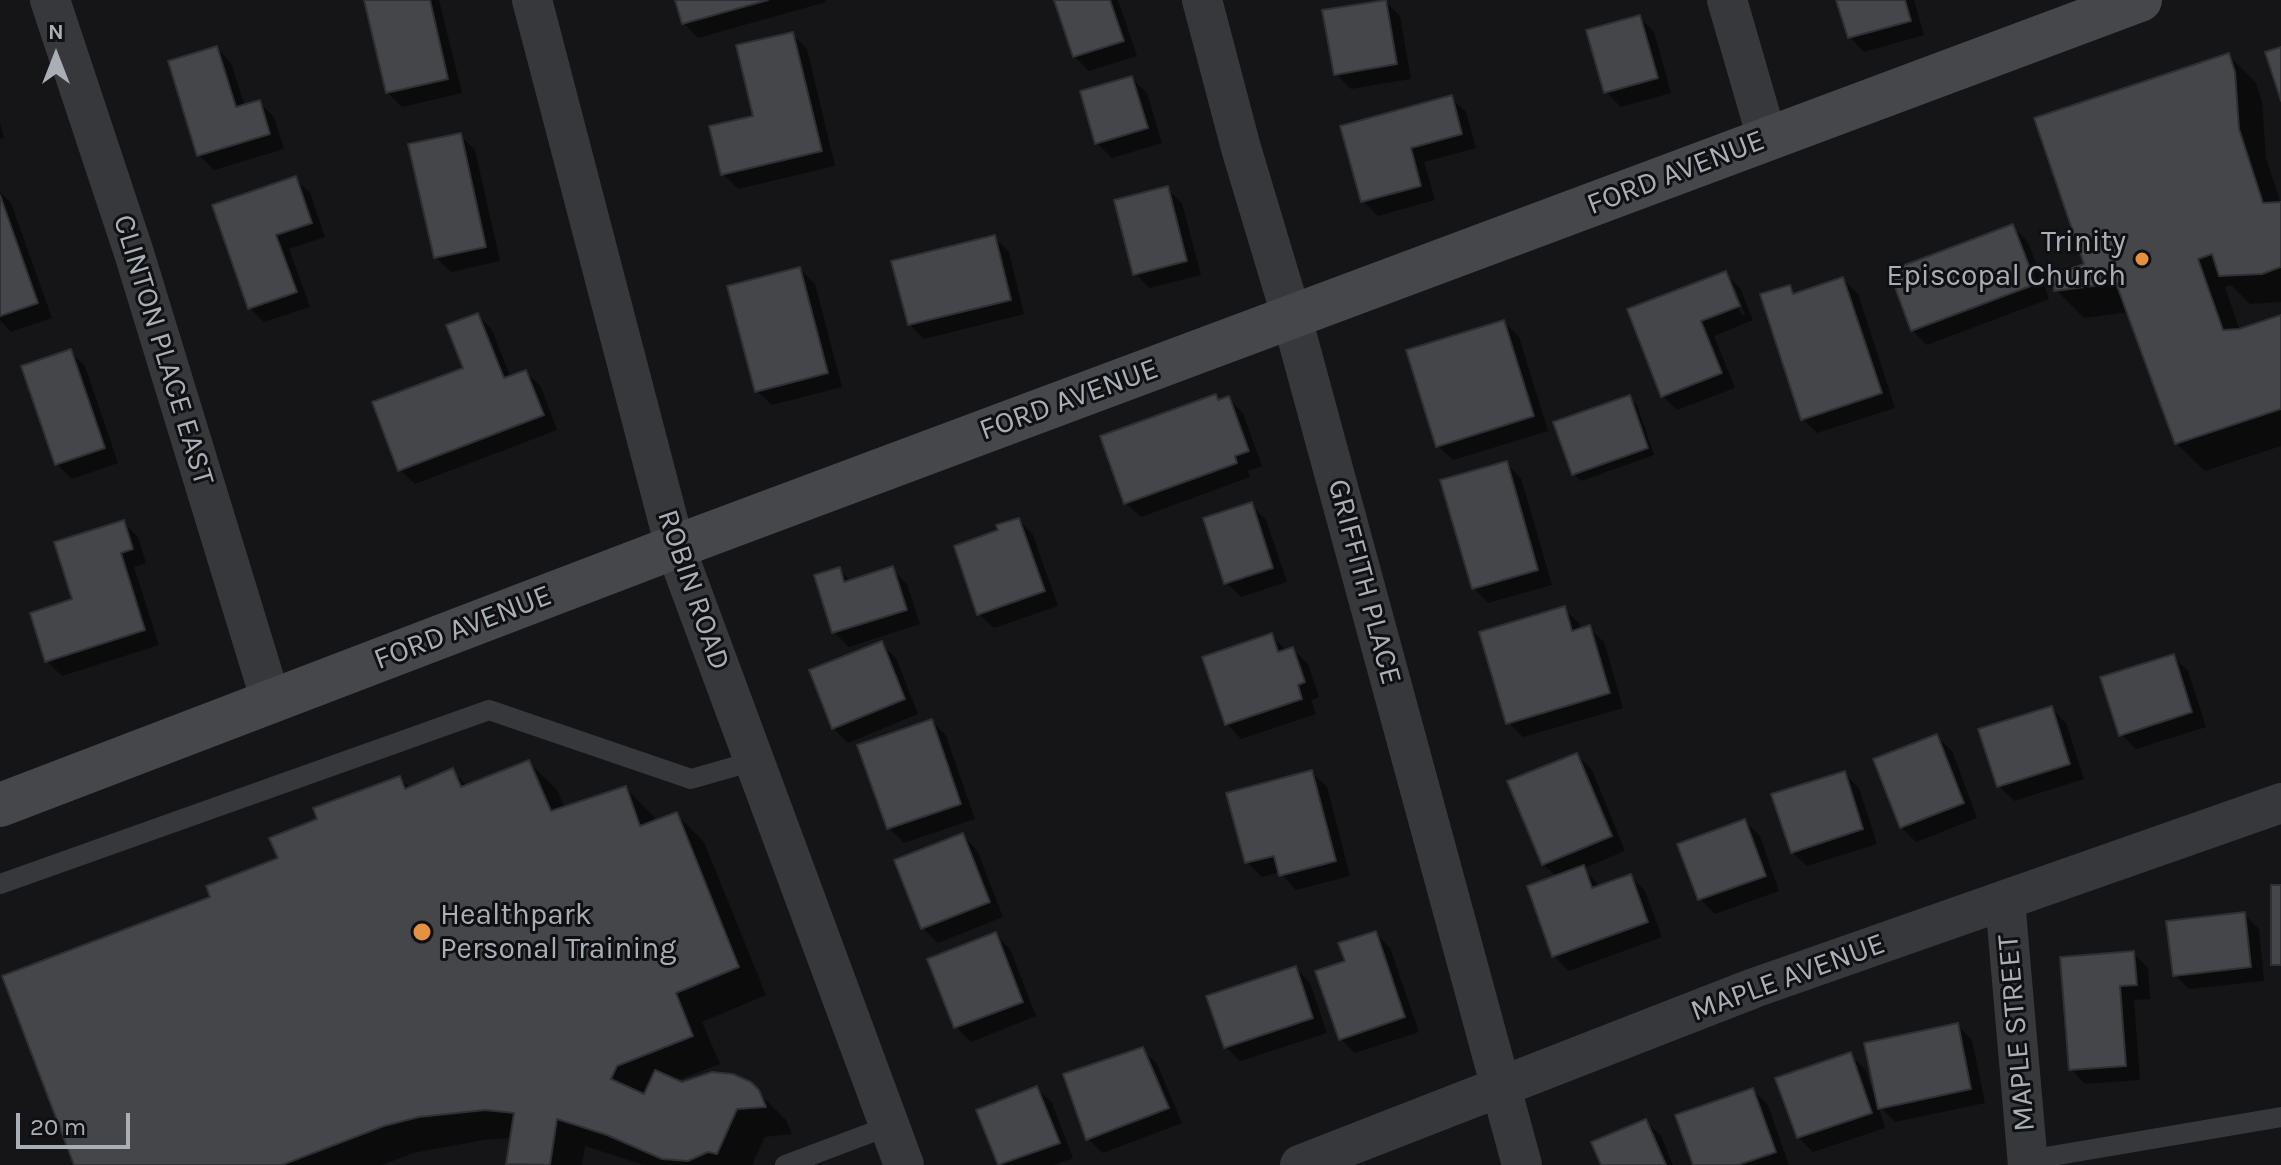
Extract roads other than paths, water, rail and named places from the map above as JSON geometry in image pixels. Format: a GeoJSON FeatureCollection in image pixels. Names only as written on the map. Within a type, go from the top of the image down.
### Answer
{"type":"FeatureCollection","features":[{"type":"Feature","properties":{"kind":"street","name":"CLINTON PLACE EAST"},"geometry":{"type":"LineString","coordinates":[[50,0],[134,253],[271,701]]}},
{"type":"Feature","properties":{"kind":"street","name":"ROBIN ROAD"},"geometry":{"type":"LineString","coordinates":[[532,0],[675,547],[904,1165]]}},
{"type":"Feature","properties":{"kind":"street","name":"GRIFFITH PLACE"},"geometry":{"type":"LineString","coordinates":[[1202,0],[1241,148],[1292,318],[1522,1165]]}},
{"type":"Feature","properties":{"kind":"street"},"geometry":{"type":"LineString","coordinates":[[1727,0],[1767,138]]}},
{"type":"Feature","properties":{"kind":"street","name":"FORD AVENUE"},"geometry":{"type":"LineString","coordinates":[[0,805],[675,547],[2140,0]]}},
{"type":"Feature","properties":{"kind":"street","name":"MAPLE AVENUE"},"geometry":{"type":"LineString","coordinates":[[1300,1165],[1754,988],[2281,803]]}},
{"type":"Feature","properties":{"kind":"street","name":"MAPLE STREET"},"geometry":{"type":"LineString","coordinates":[[2005,900],[2028,1162]]}},
{"type":"Feature","properties":{"kind":"lane"},"geometry":{"type":"LineString","coordinates":[[0,884],[489,710],[691,779],[754,761]]}},
{"type":"Feature","properties":{"kind":"lane"},"geometry":{"type":"LineString","coordinates":[[2028,1162],[2281,1117]]}},
{"type":"Feature","properties":{"kind":"lane"},"geometry":{"type":"LineString","coordinates":[[785,1165],[889,1126]]}},
{"type":"Feature","properties":{"kind":"place","name":"Trinity Episcopal Church"},"geometry":{"type":"Point","coordinates":[2142,259]}},
{"type":"Feature","properties":{"kind":"place","name":"Healthpark Personal Training"},"geometry":{"type":"Point","coordinates":[422,932]}}]}
